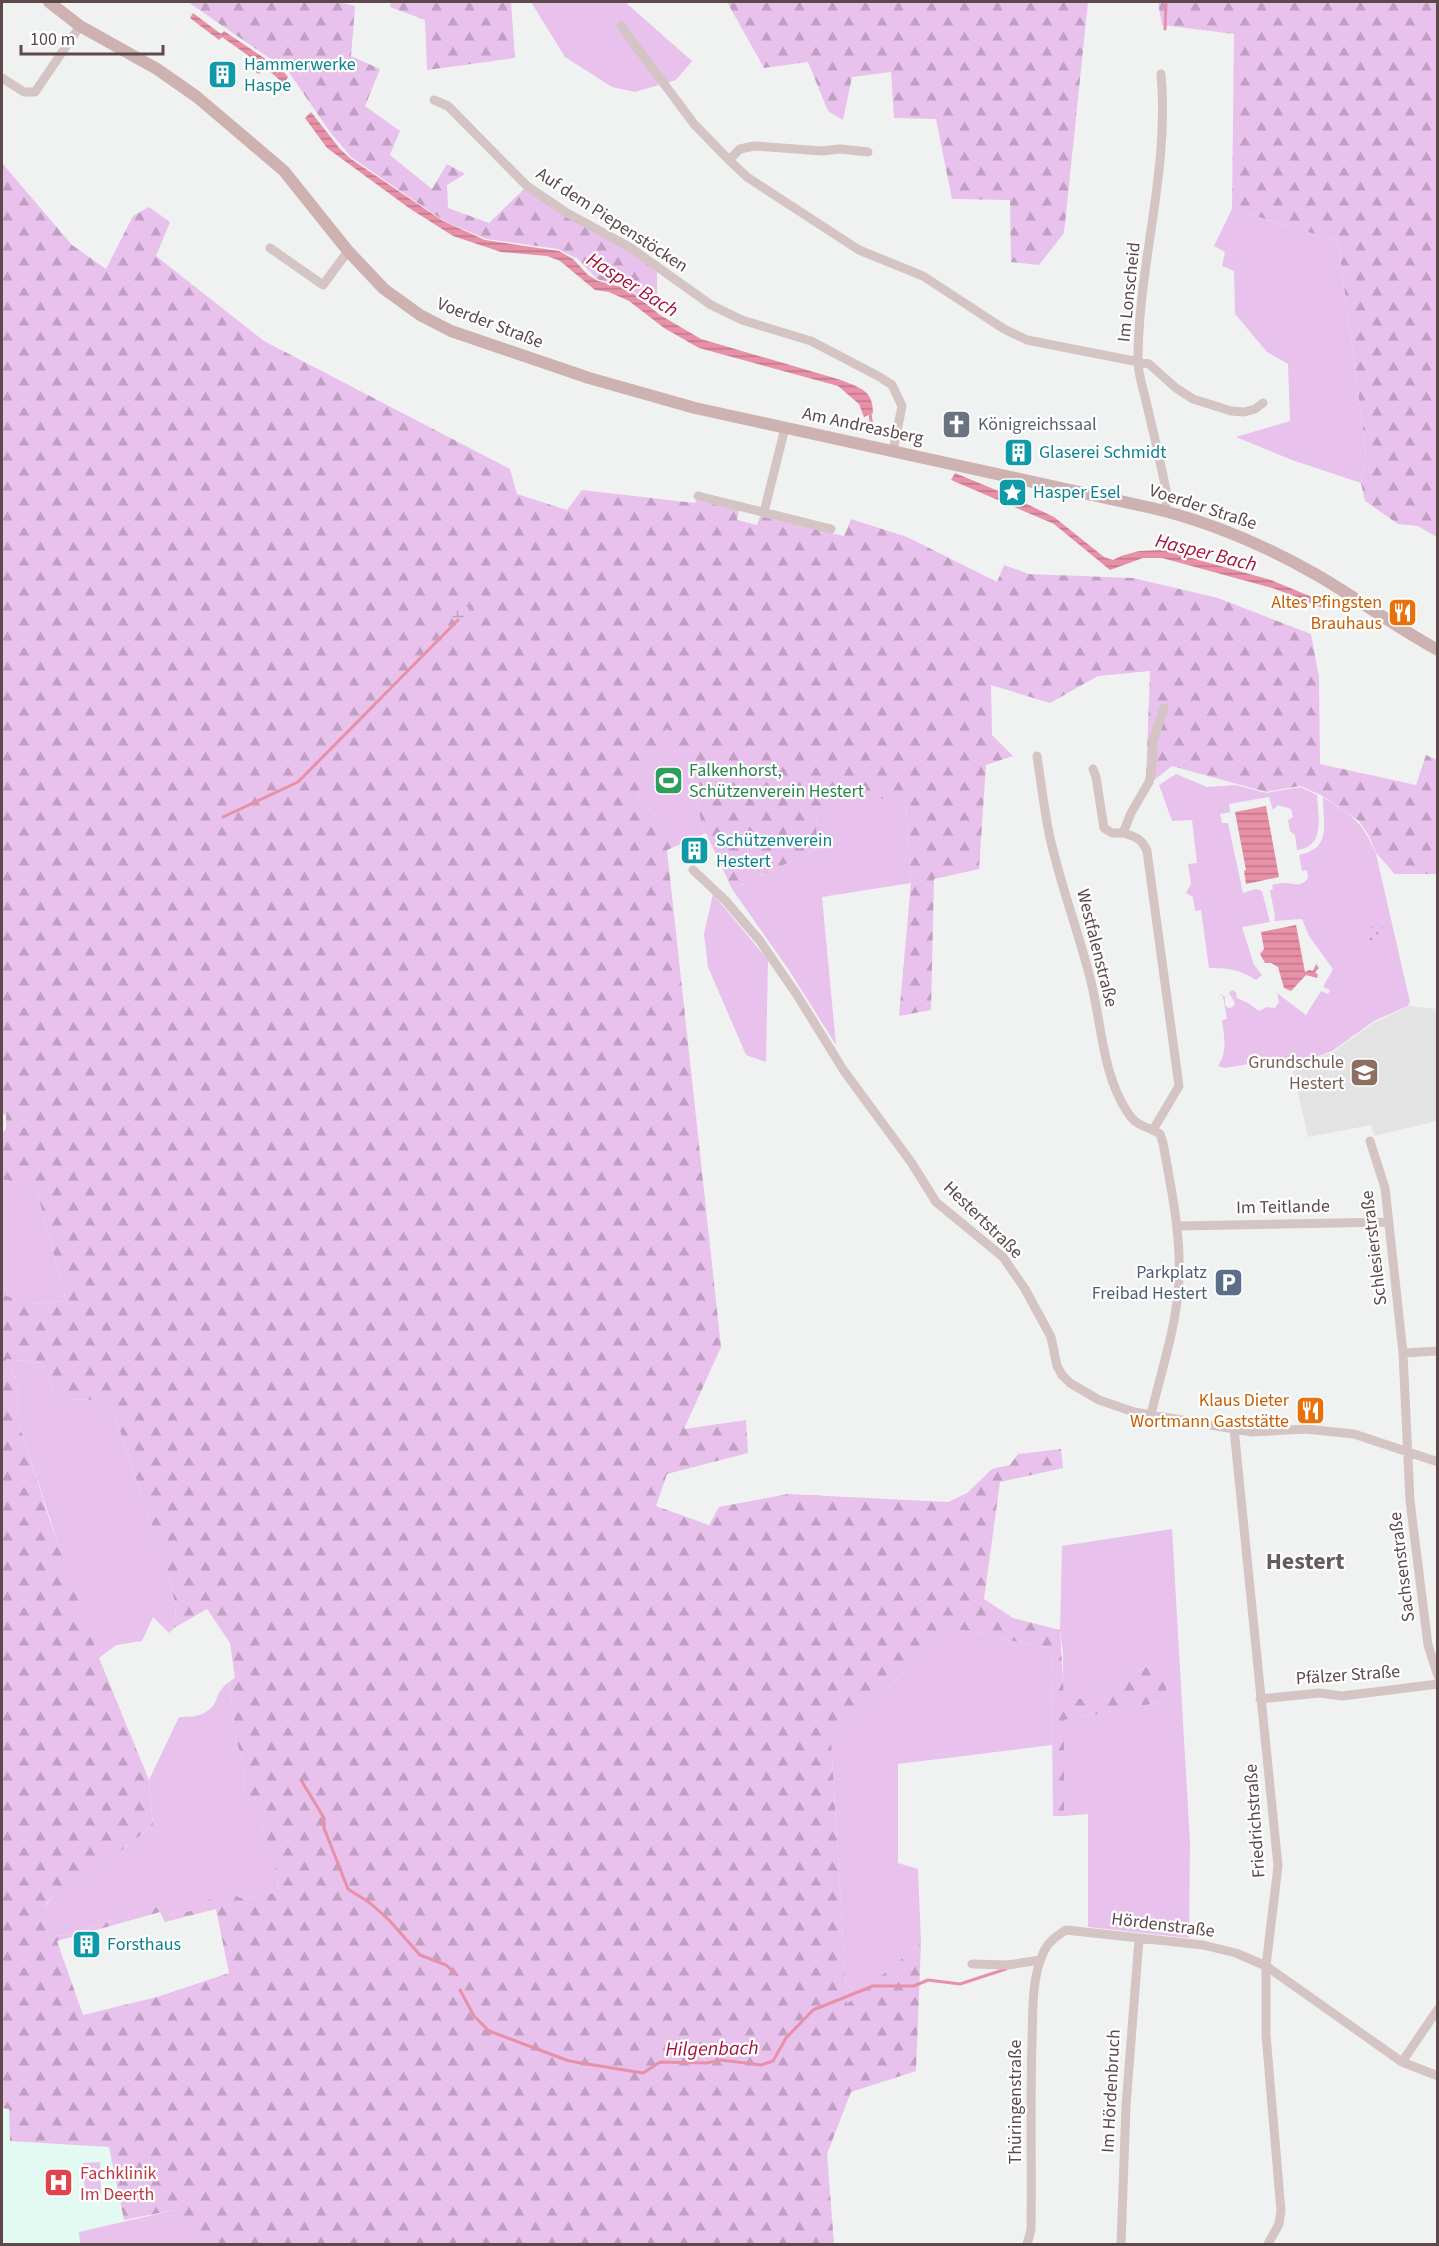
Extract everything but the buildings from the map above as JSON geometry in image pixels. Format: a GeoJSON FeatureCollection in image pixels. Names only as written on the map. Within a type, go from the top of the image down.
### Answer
{"type":"FeatureCollection","features":[{"type":"Feature","properties":{"kind":"main road","name":"Voerder Straße"},"geometry":{"type":"LineString","coordinates":[[49,2],[80,26],[157,69],[220,116],[284,171],[348,251],[384,289],[420,315],[451,331],[640,393]]}},
{"type":"Feature","properties":{"kind":"main road","name":"Am Andreasberg"},"geometry":{"type":"LineString","coordinates":[[640,393],[785,428],[1004,476]]}},
{"type":"Feature","properties":{"kind":"main road","name":"Voerder Straße"},"geometry":{"type":"LineString","coordinates":[[1004,476],[1164,511],[1233,533],[1284,556],[1437,650]]}},
{"type":"Feature","properties":{"kind":"street"},"geometry":{"type":"LineString","coordinates":[[2,78],[24,92],[35,93],[80,26]]}},
{"type":"Feature","properties":{"kind":"street"},"geometry":{"type":"LineString","coordinates":[[621,26],[694,124],[747,177],[859,250],[923,276],[1004,329],[1027,340],[1138,360],[1149,364],[1176,388],[1193,399],[1213,406],[1244,412],[1255,409],[1263,403]]}},
{"type":"Feature","properties":{"kind":"street","name":"Im Lonscheid"},"geometry":{"type":"LineString","coordinates":[[1161,74],[1164,103],[1158,189],[1143,298],[1138,360],[1166,490],[1167,500],[1164,511]]}},
{"type":"Feature","properties":{"kind":"street","name":"Auf dem Piepenstöcken"},"geometry":{"type":"LineString","coordinates":[[434,100],[448,106],[527,186],[567,213],[631,248],[711,305],[742,320],[811,341],[892,385],[902,406],[893,451]]}},
{"type":"Feature","properties":{"kind":"street"},"geometry":{"type":"LineString","coordinates":[[729,160],[740,149],[754,146],[868,152]]}},
{"type":"Feature","properties":{"kind":"street"},"geometry":{"type":"LineString","coordinates":[[270,248],[323,285],[348,251]]}},
{"type":"Feature","properties":{"kind":"street","name":"Am Andreasberg"},"geometry":{"type":"LineString","coordinates":[[764,512],[785,428]]}},
{"type":"Feature","properties":{"kind":"street"},"geometry":{"type":"LineString","coordinates":[[698,496],[831,529]]}},
{"type":"Feature","properties":{"kind":"street"},"geometry":{"type":"LineString","coordinates":[[1123,833],[1131,813],[1149,782],[1153,741],[1164,708]]}},
{"type":"Feature","properties":{"kind":"street","name":"Westfalenstraße"},"geometry":{"type":"LineString","coordinates":[[1037,756],[1049,833],[1092,987],[1101,1038],[1113,1078],[1132,1119],[1139,1125],[1154,1130]]}},
{"type":"Feature","properties":{"kind":"street"},"geometry":{"type":"LineString","coordinates":[[1093,769],[1104,828],[1112,833],[1135,836],[1141,840],[1147,851],[1179,1086],[1154,1130],[1160,1134],[1163,1143],[1178,1226],[1179,1281],[1174,1315],[1151,1415]]}},
{"type":"Feature","properties":{"kind":"street","name":"Hestertstraße"},"geometry":{"type":"LineString","coordinates":[[693,870],[725,900],[760,941],[844,1071],[911,1162],[936,1202],[1003,1257],[1025,1289],[1051,1337],[1057,1366],[1070,1383],[1116,1407],[1151,1415],[1234,1430],[1334,1430],[1394,1446],[1437,1462]]}},
{"type":"Feature","properties":{"kind":"street","name":"Schlesierstraße"},"geometry":{"type":"LineString","coordinates":[[1370,1141],[1385,1188],[1403,1353],[1408,1453]]}},
{"type":"Feature","properties":{"kind":"street","name":"Im Teitlande"},"geometry":{"type":"LineString","coordinates":[[1178,1226],[1389,1221]]}},
{"type":"Feature","properties":{"kind":"street"},"geometry":{"type":"LineString","coordinates":[[1403,1353],[1437,1351]]}},
{"type":"Feature","properties":{"kind":"street","name":"Friedrichstraße"},"geometry":{"type":"LineString","coordinates":[[1234,1430],[1278,1866],[1266,1966],[1266,2035],[1281,2211],[1279,2224],[1269,2244]]}},
{"type":"Feature","properties":{"kind":"street","name":"Sachsenstraße"},"geometry":{"type":"LineString","coordinates":[[1408,1453],[1410,1501],[1428,1645],[1436,1670]]}},
{"type":"Feature","properties":{"kind":"street","name":"Pfälzer Straße"},"geometry":{"type":"LineString","coordinates":[[1260,1699],[1320,1694],[1342,1696],[1437,1684]]}},
{"type":"Feature","properties":{"kind":"street","name":"Hördenstraße"},"geometry":{"type":"LineString","coordinates":[[1040,1960],[1049,1941],[1066,1930],[1203,1945],[1236,1953],[1266,1966],[1402,2062],[1437,2076]]}},
{"type":"Feature","properties":{"kind":"street","name":"Im Hördenbruch"},"geometry":{"type":"LineString","coordinates":[[1121,2244],[1126,2106],[1139,1939]]}},
{"type":"Feature","properties":{"kind":"street"},"geometry":{"type":"LineString","coordinates":[[972,1964],[992,1966],[1040,1960]]}},
{"type":"Feature","properties":{"kind":"street","name":"Thüringenstraße"},"geometry":{"type":"LineString","coordinates":[[1027,2244],[1031,2230],[1030,2120],[1033,2002],[1040,1960]]}},
{"type":"Feature","properties":{"kind":"street"},"geometry":{"type":"LineString","coordinates":[[1402,2062],[1437,2009]]}},
{"type":"Feature","properties":{"kind":"shaded area"},"geometry":{"type":"Polygon","coordinates":[[[193,13],[221,34],[224,31],[282,70],[288,77],[284,84],[265,67],[259,74],[252,70],[257,62],[222,37],[219,40],[190,18],[193,13]]]}},
{"type":"Feature","properties":{"kind":"shaded area"},"geometry":{"type":"Polygon","coordinates":[[[311,112],[340,149],[351,159],[443,221],[485,240],[559,251],[573,259],[588,275],[634,294],[660,315],[701,339],[841,380],[859,388],[871,399],[873,413],[864,417],[859,404],[838,386],[699,348],[664,328],[629,301],[609,292],[595,290],[560,261],[547,256],[501,252],[453,236],[409,208],[327,148],[305,118],[311,112]]]}},
{"type":"Feature","properties":{"kind":"shaded area"},"geometry":{"type":"Polygon","coordinates":[[[955,473],[1054,517],[1104,557],[1113,560],[1139,551],[1163,550],[1271,580],[1331,605],[1327,610],[1272,588],[1162,558],[1143,558],[1110,570],[1054,524],[951,480],[955,473]]]}},
{"type":"Feature","properties":{"kind":"shaded area"},"geometry":{"type":"Polygon","coordinates":[[[1266,806],[1279,877],[1246,884],[1244,871],[1246,870],[1235,812],[1266,806]]]}},
{"type":"Feature","properties":{"kind":"shaded area"},"geometry":{"type":"Polygon","coordinates":[[[1296,925],[1305,972],[1313,971],[1316,964],[1319,968],[1315,972],[1318,975],[1317,978],[1306,975],[1291,991],[1284,988],[1278,967],[1265,963],[1260,954],[1264,949],[1261,932],[1296,925]]]}},
{"type":"Feature","properties":{"kind":"shaded area","name":"Grundschule Hestert"},"geometry":{"type":"Polygon","coordinates":[[[1409,1006],[1437,1009],[1437,1121],[1374,1136],[1371,1125],[1308,1137],[1292,1066],[1333,1052],[1374,1023],[1409,1006]]]}},
{"type":"Feature","properties":{"kind":"shaded area","name":"Fachklinik Im Deerth"},"geometry":{"type":"Polygon","coordinates":[[[9,2108],[10,2141],[110,2147],[124,2220],[80,2232],[80,2244],[2,2244],[2,2109],[9,2108]]]}},
{"type":"Feature","properties":{"kind":"green space"},"geometry":{"type":"Polygon","coordinates":[[[188,2],[338,2],[355,6],[351,56],[380,69],[365,106],[400,131],[390,155],[432,189],[447,164],[465,174],[447,185],[448,208],[489,223],[525,188],[630,250],[657,271],[657,310],[628,288],[597,279],[578,259],[558,249],[486,239],[444,221],[351,157],[330,132],[288,71],[188,2]]]}},
{"type":"Feature","properties":{"kind":"green space"},"geometry":{"type":"Polygon","coordinates":[[[391,2],[511,2],[515,58],[427,70],[425,20],[390,7],[391,2]]]}},
{"type":"Feature","properties":{"kind":"green space"},"geometry":{"type":"Polygon","coordinates":[[[511,2],[578,2],[578,3],[511,2]]]}},
{"type":"Feature","properties":{"kind":"green space"},"geometry":{"type":"Polygon","coordinates":[[[531,2],[625,2],[692,61],[676,80],[635,92],[612,87],[565,57],[531,2]]]}},
{"type":"Feature","properties":{"kind":"green space"},"geometry":{"type":"Polygon","coordinates":[[[727,2],[1088,2],[1064,233],[1039,265],[1011,262],[1010,200],[952,199],[936,119],[894,118],[891,72],[852,77],[843,120],[828,111],[808,62],[764,68],[727,2]]]}},
{"type":"Feature","properties":{"kind":"green space"},"geometry":{"type":"Polygon","coordinates":[[[1158,2],[1437,2],[1437,537],[1418,526],[1398,524],[1365,501],[1361,483],[1366,452],[1338,241],[1232,209],[1234,34],[1162,25],[1158,2]]]}},
{"type":"Feature","properties":{"kind":"green space"},"geometry":{"type":"Polygon","coordinates":[[[2,163],[72,245],[106,269],[133,216],[149,207],[170,222],[156,256],[264,341],[510,469],[517,494],[567,510],[582,490],[695,503],[696,500],[739,510],[737,520],[757,525],[760,516],[844,536],[851,519],[907,537],[997,582],[1004,565],[1029,574],[1133,578],[1218,598],[1311,634],[1319,677],[1320,764],[1416,785],[1426,755],[1437,760],[1437,874],[1395,874],[1376,853],[1359,821],[1321,795],[1300,786],[1266,792],[1172,766],[1153,781],[1146,780],[1150,671],[1098,676],[1050,703],[991,685],[992,735],[1013,756],[986,765],[979,869],[934,879],[931,1010],[899,1016],[911,883],[906,802],[855,795],[817,811],[816,850],[732,889],[706,833],[667,850],[721,1347],[684,1429],[746,1420],[748,1453],[667,1474],[656,1506],[709,1525],[719,1507],[788,1494],[948,1502],[967,1493],[992,1469],[1010,1465],[1018,1454],[1061,1449],[1063,1468],[1000,1482],[984,1599],[1013,1618],[1060,1630],[1064,1699],[1088,1699],[1148,1666],[1166,1681],[1167,1701],[1064,1720],[1064,1816],[1053,1816],[1051,1649],[952,1628],[831,1740],[847,2004],[921,1943],[916,2071],[851,2092],[827,2154],[834,2244],[205,2244],[175,2210],[124,2220],[109,2147],[10,2141],[9,2109],[2,2108],[2,1268],[6,1296],[34,1304],[66,1301],[36,1188],[2,1179],[2,1133],[6,1129],[6,1115],[2,1113],[2,163]],[[667,728],[637,796],[679,841],[703,831],[689,764],[667,728]],[[6,1359],[17,1381],[18,1421],[49,1518],[99,1658],[149,1780],[153,1825],[107,1862],[54,1896],[45,1905],[55,1936],[72,1934],[149,1908],[162,1906],[167,1914],[177,1915],[206,1906],[209,1899],[229,1893],[243,1899],[278,1892],[277,1876],[266,1838],[256,1812],[244,1791],[243,1766],[235,1734],[229,1682],[235,1678],[230,1643],[207,1609],[174,1628],[176,1606],[166,1567],[115,1416],[95,1400],[64,1399],[54,1392],[42,1363],[6,1359]],[[216,1909],[165,1922],[160,1912],[57,1941],[83,2015],[157,1997],[229,1973],[216,1909]]]}},
{"type":"Feature","properties":{"kind":"green space"},"geometry":{"type":"Polygon","coordinates":[[[1232,209],[1338,241],[1366,452],[1361,483],[1292,460],[1236,437],[1290,421],[1288,364],[1267,352],[1235,314],[1234,271],[1222,266],[1225,252],[1214,246],[1232,209]]]}},
{"type":"Feature","properties":{"kind":"green space"},"geometry":{"type":"Polygon","coordinates":[[[467,604],[470,614],[459,629],[452,618],[458,607],[467,604]]]}},
{"type":"Feature","properties":{"kind":"green space","name":"Falkenhorst, Schützenverein Hestert"},"geometry":{"type":"Polygon","coordinates":[[[667,727],[689,764],[703,831],[679,841],[637,796],[667,727]]]}},
{"type":"Feature","properties":{"kind":"green space"},"geometry":{"type":"Polygon","coordinates":[[[1176,774],[1207,787],[1236,785],[1266,793],[1300,787],[1317,795],[1319,821],[1316,837],[1306,848],[1297,850],[1295,835],[1290,831],[1288,820],[1293,817],[1291,809],[1278,805],[1273,810],[1269,797],[1229,804],[1230,812],[1220,814],[1222,823],[1228,823],[1243,893],[1256,889],[1262,891],[1270,922],[1242,927],[1254,965],[1262,975],[1256,980],[1233,970],[1209,968],[1201,910],[1195,911],[1193,897],[1186,893],[1191,884],[1188,864],[1197,863],[1192,820],[1172,821],[1159,785],[1176,774]]]}},
{"type":"Feature","properties":{"kind":"green space"},"geometry":{"type":"Polygon","coordinates":[[[855,794],[906,802],[911,883],[822,897],[836,1045],[789,970],[732,889],[816,850],[817,811],[855,794]]]}},
{"type":"Feature","properties":{"kind":"green space"},"geometry":{"type":"Polygon","coordinates":[[[1323,797],[1342,809],[1361,826],[1376,854],[1410,1002],[1408,1006],[1374,1021],[1332,1051],[1292,1066],[1249,1064],[1225,1068],[1218,1066],[1224,1049],[1222,1020],[1227,1019],[1223,997],[1219,993],[1225,997],[1225,1005],[1228,1008],[1233,1007],[1235,1003],[1229,993],[1232,990],[1236,992],[1237,998],[1259,1011],[1267,1007],[1275,1008],[1279,1002],[1277,993],[1306,1015],[1321,991],[1328,994],[1330,990],[1323,987],[1333,969],[1309,936],[1302,919],[1274,921],[1270,890],[1273,889],[1272,885],[1299,884],[1308,878],[1307,870],[1302,871],[1299,855],[1310,852],[1321,841],[1324,826],[1323,797]]]}},
{"type":"Feature","properties":{"kind":"green space"},"geometry":{"type":"Polygon","coordinates":[[[713,894],[768,960],[766,1062],[746,1055],[708,967],[704,934],[713,894]]]}},
{"type":"Feature","properties":{"kind":"green space"},"geometry":{"type":"Polygon","coordinates":[[[1376,922],[1387,931],[1375,945],[1364,936],[1376,922]]]}},
{"type":"Feature","properties":{"kind":"green space"},"geometry":{"type":"Polygon","coordinates":[[[2,1179],[36,1188],[66,1301],[34,1304],[5,1296],[2,1268],[2,1179]]]}},
{"type":"Feature","properties":{"kind":"green space"},"geometry":{"type":"Polygon","coordinates":[[[6,1359],[42,1363],[54,1392],[64,1399],[95,1400],[115,1416],[166,1567],[176,1606],[174,1628],[169,1633],[153,1617],[142,1641],[116,1645],[99,1658],[70,1579],[18,1421],[17,1381],[6,1359]]]}},
{"type":"Feature","properties":{"kind":"green space"},"geometry":{"type":"Polygon","coordinates":[[[1172,1529],[1190,1843],[1189,1938],[1088,1927],[1088,1814],[1064,1816],[1064,1720],[1167,1701],[1148,1666],[1088,1699],[1063,1699],[1063,1652],[1060,1630],[1062,1546],[1172,1529]]]}},
{"type":"Feature","properties":{"kind":"green space"},"geometry":{"type":"Polygon","coordinates":[[[952,1628],[1051,1649],[1052,1745],[898,1764],[898,1863],[918,1869],[921,1943],[847,2005],[831,1740],[952,1628]]]}},
{"type":"Feature","properties":{"kind":"green space"},"geometry":{"type":"Polygon","coordinates":[[[229,1682],[235,1734],[243,1766],[244,1791],[256,1812],[266,1838],[277,1876],[278,1892],[243,1899],[209,1899],[206,1906],[177,1915],[167,1914],[162,1906],[149,1908],[72,1934],[55,1936],[45,1906],[54,1896],[107,1862],[153,1825],[149,1780],[179,1717],[205,1713],[212,1707],[221,1690],[229,1682]]]}},
{"type":"Feature","properties":{"kind":"green space"},"geometry":{"type":"Polygon","coordinates":[[[100,2162],[101,2193],[85,2194],[83,2163],[100,2162]]]}},
{"type":"Feature","properties":{"kind":"green space"},"geometry":{"type":"Polygon","coordinates":[[[175,2210],[205,2244],[80,2244],[79,2232],[175,2210]]]}},
{"type":"Feature","properties":{"kind":"waterway"},"geometry":{"type":"LineString","coordinates":[[1165,29],[1166,2]]}},
{"type":"Feature","properties":{"kind":"waterway","name":"Hasper Bach"},"geometry":{"type":"LineString","coordinates":[[870,413],[872,428]]}},
{"type":"Feature","properties":{"kind":"waterway"},"geometry":{"type":"LineString","coordinates":[[223,817],[298,782],[458,620]]}},
{"type":"Feature","properties":{"kind":"waterway","name":"Hilgenbach"},"geometry":{"type":"LineString","coordinates":[[301,1780],[324,1818],[324,1828],[348,1889],[370,1903],[389,1920],[420,1955],[446,1965],[457,1975]]}},
{"type":"Feature","properties":{"kind":"waterway","name":"Hilgenbach"},"geometry":{"type":"LineString","coordinates":[[460,1990],[474,2016],[489,2031],[569,2061],[643,2073],[660,2062],[707,2063],[721,2060],[761,2065],[773,2061],[786,2038],[813,2010],[873,1986],[914,1986],[928,1980],[960,1984],[1006,1969]]}},
{"type":"Feature","properties":{"kind":"place","name":"Hammerwerke Haspe"},"geometry":{"type":"Point","coordinates":[223,74]}},
{"type":"Feature","properties":{"kind":"place","name":"Königreichssaal"},"geometry":{"type":"Point","coordinates":[957,424]}},
{"type":"Feature","properties":{"kind":"place","name":"Glaserei Schmidt"},"geometry":{"type":"Point","coordinates":[1018,452]}},
{"type":"Feature","properties":{"kind":"place","name":"Hasper Esel"},"geometry":{"type":"Point","coordinates":[1012,492]}},
{"type":"Feature","properties":{"kind":"place","name":"Altes Pfingsten Brauhaus"},"geometry":{"type":"Point","coordinates":[1403,612]}},
{"type":"Feature","properties":{"kind":"place","name":"Falkenhorst, Schützenverein Hestert"},"geometry":{"type":"Point","coordinates":[668,780]}},
{"type":"Feature","properties":{"kind":"place","name":"Schützenverein Hestert"},"geometry":{"type":"Point","coordinates":[695,850]}},
{"type":"Feature","properties":{"kind":"place","name":"Grundschule Hestert"},"geometry":{"type":"Point","coordinates":[1365,1072]}},
{"type":"Feature","properties":{"kind":"place","name":"Parkplatz Freibad Hestert"},"geometry":{"type":"Point","coordinates":[1228,1282]}},
{"type":"Feature","properties":{"kind":"place","name":"Klaus Dieter Wortmann Gaststätte"},"geometry":{"type":"Point","coordinates":[1310,1410]}},
{"type":"Feature","properties":{"kind":"place","name":"Forsthaus"},"geometry":{"type":"Point","coordinates":[86,1944]}},
{"type":"Feature","properties":{"kind":"place","name":"Fachklinik Im Deerth"},"geometry":{"type":"Point","coordinates":[59,2183]}},
{"type":"Feature","properties":{"kind":"district","name":"Hestert"},"geometry":{"type":"Point","coordinates":[1305,1561]}}]}
